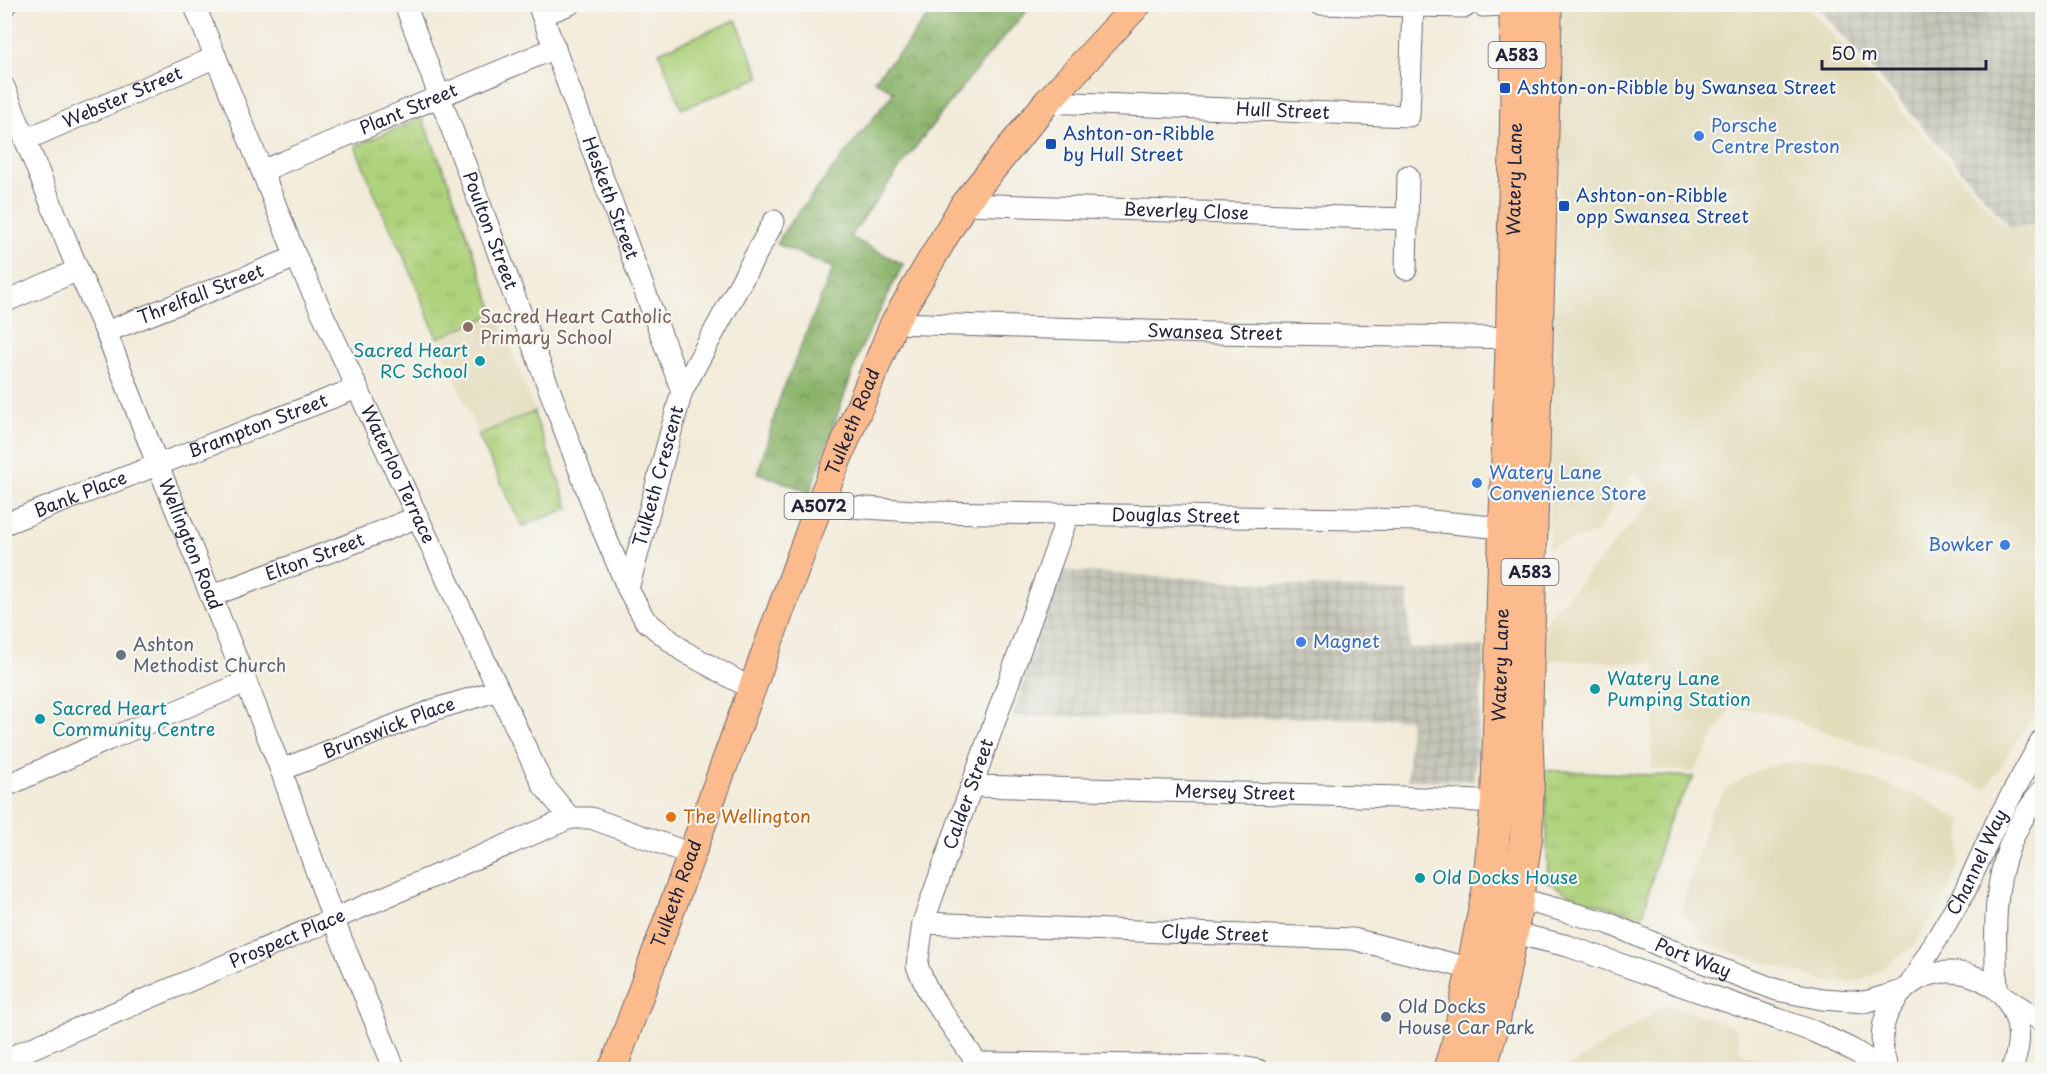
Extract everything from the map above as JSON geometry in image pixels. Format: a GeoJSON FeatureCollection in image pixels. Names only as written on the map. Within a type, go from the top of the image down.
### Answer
{"type":"FeatureCollection","features":[{"type":"Feature","properties":{"kind":"highway","name":"Watery Lane"},"geometry":{"type":"LineString","coordinates":[[1449,1070],[1458,1042],[1488,892],[1497,802],[1518,527],[1524,338],[1546,4]]}},
{"type":"Feature","properties":{"kind":"highway","name":"Watery Lane"},"geometry":{"type":"LineString","coordinates":[[1515,5],[1524,338]]}},
{"type":"Feature","properties":{"kind":"highway","name":"Watery Lane"},"geometry":{"type":"LineString","coordinates":[[1480,1070],[1493,1025],[1512,932],[1526,838],[1528,780],[1518,527]]}},
{"type":"Feature","properties":{"kind":"main road","name":"Tulketh Road"},"geometry":{"type":"LineString","coordinates":[[620,1066],[691,854],[819,505],[894,323],[964,204],[1047,102],[1138,4]]}},
{"type":"Feature","properties":{"kind":"street","name":"Waterloo Terrace"},"geometry":{"type":"LineString","coordinates":[[194,4],[296,258],[543,785],[570,818]]}},
{"type":"Feature","properties":{"kind":"street","name":"Poulton Street"},"geometry":{"type":"LineString","coordinates":[[405,4],[596,514],[628,589]]}},
{"type":"Feature","properties":{"kind":"street"},"geometry":{"type":"LineString","coordinates":[[540,10],[570,4]]}},
{"type":"Feature","properties":{"kind":"street"},"geometry":{"type":"LineString","coordinates":[[1319,4],[1413,7],[1524,4]]}},
{"type":"Feature","properties":{"kind":"street","name":"Hull Street"},"geometry":{"type":"LineString","coordinates":[[1047,102],[1409,116],[1413,7]]}},
{"type":"Feature","properties":{"kind":"street","name":"Hesketh Street"},"geometry":{"type":"LineString","coordinates":[[540,10],[682,391]]}},
{"type":"Feature","properties":{"kind":"street","name":"Plant Street"},"geometry":{"type":"LineString","coordinates":[[262,171],[555,48]]}},
{"type":"Feature","properties":{"kind":"street","name":"Webster Street"},"geometry":{"type":"LineString","coordinates":[[27,140],[216,57]]}},
{"type":"Feature","properties":{"kind":"street","name":"Wellington Road"},"geometry":{"type":"LineString","coordinates":[[4,87],[78,270],[106,332],[281,770],[333,919],[394,1070]]}},
{"type":"Feature","properties":{"kind":"street"},"geometry":{"type":"LineString","coordinates":[[1406,269],[1408,176]]}},
{"type":"Feature","properties":{"kind":"street","name":"Beverley Close"},"geometry":{"type":"LineString","coordinates":[[964,204],[1406,219]]}},
{"type":"Feature","properties":{"kind":"street","name":"Tulketh Crescent"},"geometry":{"type":"LineString","coordinates":[[628,589],[682,391],[774,221]]}},
{"type":"Feature","properties":{"kind":"street","name":"Threlfall Street"},"geometry":{"type":"LineString","coordinates":[[106,332],[296,258]]}},
{"type":"Feature","properties":{"kind":"street"},"geometry":{"type":"LineString","coordinates":[[4,302],[78,270]]}},
{"type":"Feature","properties":{"kind":"street","name":"Swansea Street"},"geometry":{"type":"LineString","coordinates":[[894,323],[1210,333],[1524,338]]}},
{"type":"Feature","properties":{"kind":"street","name":"Brampton Street"},"geometry":{"type":"LineString","coordinates":[[157,464],[357,388]]}},
{"type":"Feature","properties":{"kind":"street","name":"Bank Place"},"geometry":{"type":"LineString","coordinates":[[4,524],[157,464]]}},
{"type":"Feature","properties":{"kind":"street","name":"Douglas Street"},"geometry":{"type":"LineString","coordinates":[[819,505],[928,512],[1421,520],[1518,527]]}},
{"type":"Feature","properties":{"kind":"street","name":"Calder Street"},"geometry":{"type":"LineString","coordinates":[[979,1066],[929,993],[916,966],[923,923],[1068,515]]}},
{"type":"Feature","properties":{"kind":"street","name":"Elton Street"},"geometry":{"type":"LineString","coordinates":[[211,596],[326,554],[417,517]]}},
{"type":"Feature","properties":{"kind":"street"},"geometry":{"type":"LineString","coordinates":[[628,589],[645,620],[673,643],[683,651],[752,689]]}},
{"type":"Feature","properties":{"kind":"street"},"geometry":{"type":"LineString","coordinates":[[4,786],[246,682]]}},
{"type":"Feature","properties":{"kind":"street","name":"Brunswick Place"},"geometry":{"type":"LineString","coordinates":[[281,770],[436,709],[499,690]]}},
{"type":"Feature","properties":{"kind":"street","name":"Channel Way"},"geometry":{"type":"LineString","coordinates":[[1887,1070],[1882,1048],[1882,1029],[1888,1010],[1907,987],[1965,891],[1997,820],[2043,740]]}},
{"type":"Feature","properties":{"kind":"street","name":"Mersey Street"},"geometry":{"type":"LineString","coordinates":[[973,786],[1400,796],[1497,802]]}},
{"type":"Feature","properties":{"kind":"street","name":"Channel Way"},"geometry":{"type":"LineString","coordinates":[[2000,993],[1994,926],[1998,888],[2006,851],[2034,801],[2043,791]]}},
{"type":"Feature","properties":{"kind":"street"},"geometry":{"type":"LineString","coordinates":[[570,818],[591,818],[691,854]]}},
{"type":"Feature","properties":{"kind":"street","name":"Prospect Place"},"geometry":{"type":"LineString","coordinates":[[4,1060],[570,818]]}},
{"type":"Feature","properties":{"kind":"street","name":"Port Way"},"geometry":{"type":"LineString","coordinates":[[1488,892],[1518,897],[1608,923],[1665,948],[1777,990],[1822,999],[1865,1002],[1940,972],[1959,972],[1978,977],[2000,993]]}},
{"type":"Feature","properties":{"kind":"street","name":"Clyde Street"},"geometry":{"type":"LineString","coordinates":[[923,923],[1353,939],[1503,976]]}},
{"type":"Feature","properties":{"kind":"street","name":"Port Way"},"geometry":{"type":"LineString","coordinates":[[1481,926],[1568,946],[1815,1032],[1887,1070]]}},
{"type":"Feature","properties":{"kind":"street"},"geometry":{"type":"LineString","coordinates":[[2000,993],[2043,1022]]}},
{"type":"Feature","properties":{"kind":"street"},"geometry":{"type":"LineString","coordinates":[[2000,993],[2011,1007],[2018,1028],[2018,1051],[2012,1070]]}},
{"type":"Feature","properties":{"kind":"street"},"geometry":{"type":"LineString","coordinates":[[979,1066],[1235,1066],[1258,1070]]}},
{"type":"Feature","properties":{"kind":"shaded area"},"geometry":{"type":"Polygon","coordinates":[[[1563,5],[1806,5],[2005,226],[2042,221],[2042,702],[1986,789],[1776,714],[1731,707],[1694,772],[1651,768],[1655,663],[1543,660],[1547,619],[1661,491],[1654,495],[1634,471],[1596,534],[1548,547],[1563,5]]]}},
{"type":"Feature","properties":{"kind":"shaded area"},"geometry":{"type":"Polygon","coordinates":[[[1816,5],[2042,5],[2042,223],[2011,228],[1816,5]]]}},
{"type":"Feature","properties":{"kind":"shaded area","name":"Sacred Heart Catholic Primary School"},"geometry":{"type":"Polygon","coordinates":[[[422,118],[449,183],[495,314],[498,316],[535,411],[534,414],[569,508],[522,526],[478,435],[407,263],[355,146],[422,118]]]}},
{"type":"Feature","properties":{"kind":"shaded area"},"geometry":{"type":"Polygon","coordinates":[[[1057,570],[1408,592],[1409,648],[1484,647],[1475,781],[1408,780],[1410,719],[1013,716],[1057,570]]]}},
{"type":"Feature","properties":{"kind":"shaded area"},"geometry":{"type":"Polygon","coordinates":[[[1786,762],[1831,766],[1922,797],[1962,821],[1960,862],[1943,901],[1913,946],[1875,974],[1853,983],[1826,982],[1708,945],[1681,911],[1711,810],[1728,787],[1757,770],[1786,762]]]}},
{"type":"Feature","properties":{"kind":"shaded area"},"geometry":{"type":"Polygon","coordinates":[[[1669,1004],[1736,1028],[1741,1053],[1781,1069],[1564,1069],[1669,1004]]]}},
{"type":"Feature","properties":{"kind":"green space"},"geometry":{"type":"Polygon","coordinates":[[[941,5],[1032,5],[938,118],[850,237],[903,264],[860,351],[810,492],[758,473],[780,397],[833,268],[777,244],[787,227],[894,92],[874,80],[923,22],[941,5]]]}},
{"type":"Feature","properties":{"kind":"green space"},"geometry":{"type":"Polygon","coordinates":[[[736,20],[760,77],[682,109],[659,52],[736,20]]]}},
{"type":"Feature","properties":{"kind":"green space"},"geometry":{"type":"Polygon","coordinates":[[[422,118],[449,183],[495,314],[437,338],[407,263],[355,146],[422,118]]]}},
{"type":"Feature","properties":{"kind":"green space"},"geometry":{"type":"Polygon","coordinates":[[[535,411],[534,414],[569,508],[522,526],[478,435],[535,411]]]}},
{"type":"Feature","properties":{"kind":"green space"},"geometry":{"type":"Polygon","coordinates":[[[1540,770],[1694,777],[1673,812],[1660,846],[1644,912],[1640,916],[1581,898],[1548,882],[1546,801],[1540,770]]]}},
{"type":"Feature","properties":{"kind":"place","name":"Ashton-on-Ribble by Swansea Street"},"geometry":{"type":"Point","coordinates":[1505,88]}},
{"type":"Feature","properties":{"kind":"place","name":"Porsche Centre Preston"},"geometry":{"type":"Point","coordinates":[1699,136]}},
{"type":"Feature","properties":{"kind":"place","name":"Ashton-on-Ribble by Hull Street"},"geometry":{"type":"Point","coordinates":[1051,144]}},
{"type":"Feature","properties":{"kind":"place","name":"Ashton-on-Ribble opp Swansea Street"},"geometry":{"type":"Point","coordinates":[1564,206]}},
{"type":"Feature","properties":{"kind":"place","name":"Sacred Heart Catholic Primary School"},"geometry":{"type":"Point","coordinates":[468,327]}},
{"type":"Feature","properties":{"kind":"place","name":"Sacred Heart RC School"},"geometry":{"type":"Point","coordinates":[480,361]}},
{"type":"Feature","properties":{"kind":"place","name":"Watery Lane Convenience Store"},"geometry":{"type":"Point","coordinates":[1477,483]}},
{"type":"Feature","properties":{"kind":"place","name":"Bowker"},"geometry":{"type":"Point","coordinates":[2005,545]}},
{"type":"Feature","properties":{"kind":"place","name":"Magnet"},"geometry":{"type":"Point","coordinates":[1301,642]}},
{"type":"Feature","properties":{"kind":"place","name":"Ashton Methodist Church"},"geometry":{"type":"Point","coordinates":[121,655]}},
{"type":"Feature","properties":{"kind":"place","name":"Watery Lane Pumping Station"},"geometry":{"type":"Point","coordinates":[1595,689]}},
{"type":"Feature","properties":{"kind":"place","name":"Sacred Heart Community Centre"},"geometry":{"type":"Point","coordinates":[40,719]}},
{"type":"Feature","properties":{"kind":"place","name":"The Wellington"},"geometry":{"type":"Point","coordinates":[671,817]}},
{"type":"Feature","properties":{"kind":"place","name":"Old Docks House"},"geometry":{"type":"Point","coordinates":[1420,878]}},
{"type":"Feature","properties":{"kind":"place","name":"Old Docks House Car Park"},"geometry":{"type":"Point","coordinates":[1386,1017]}}]}
